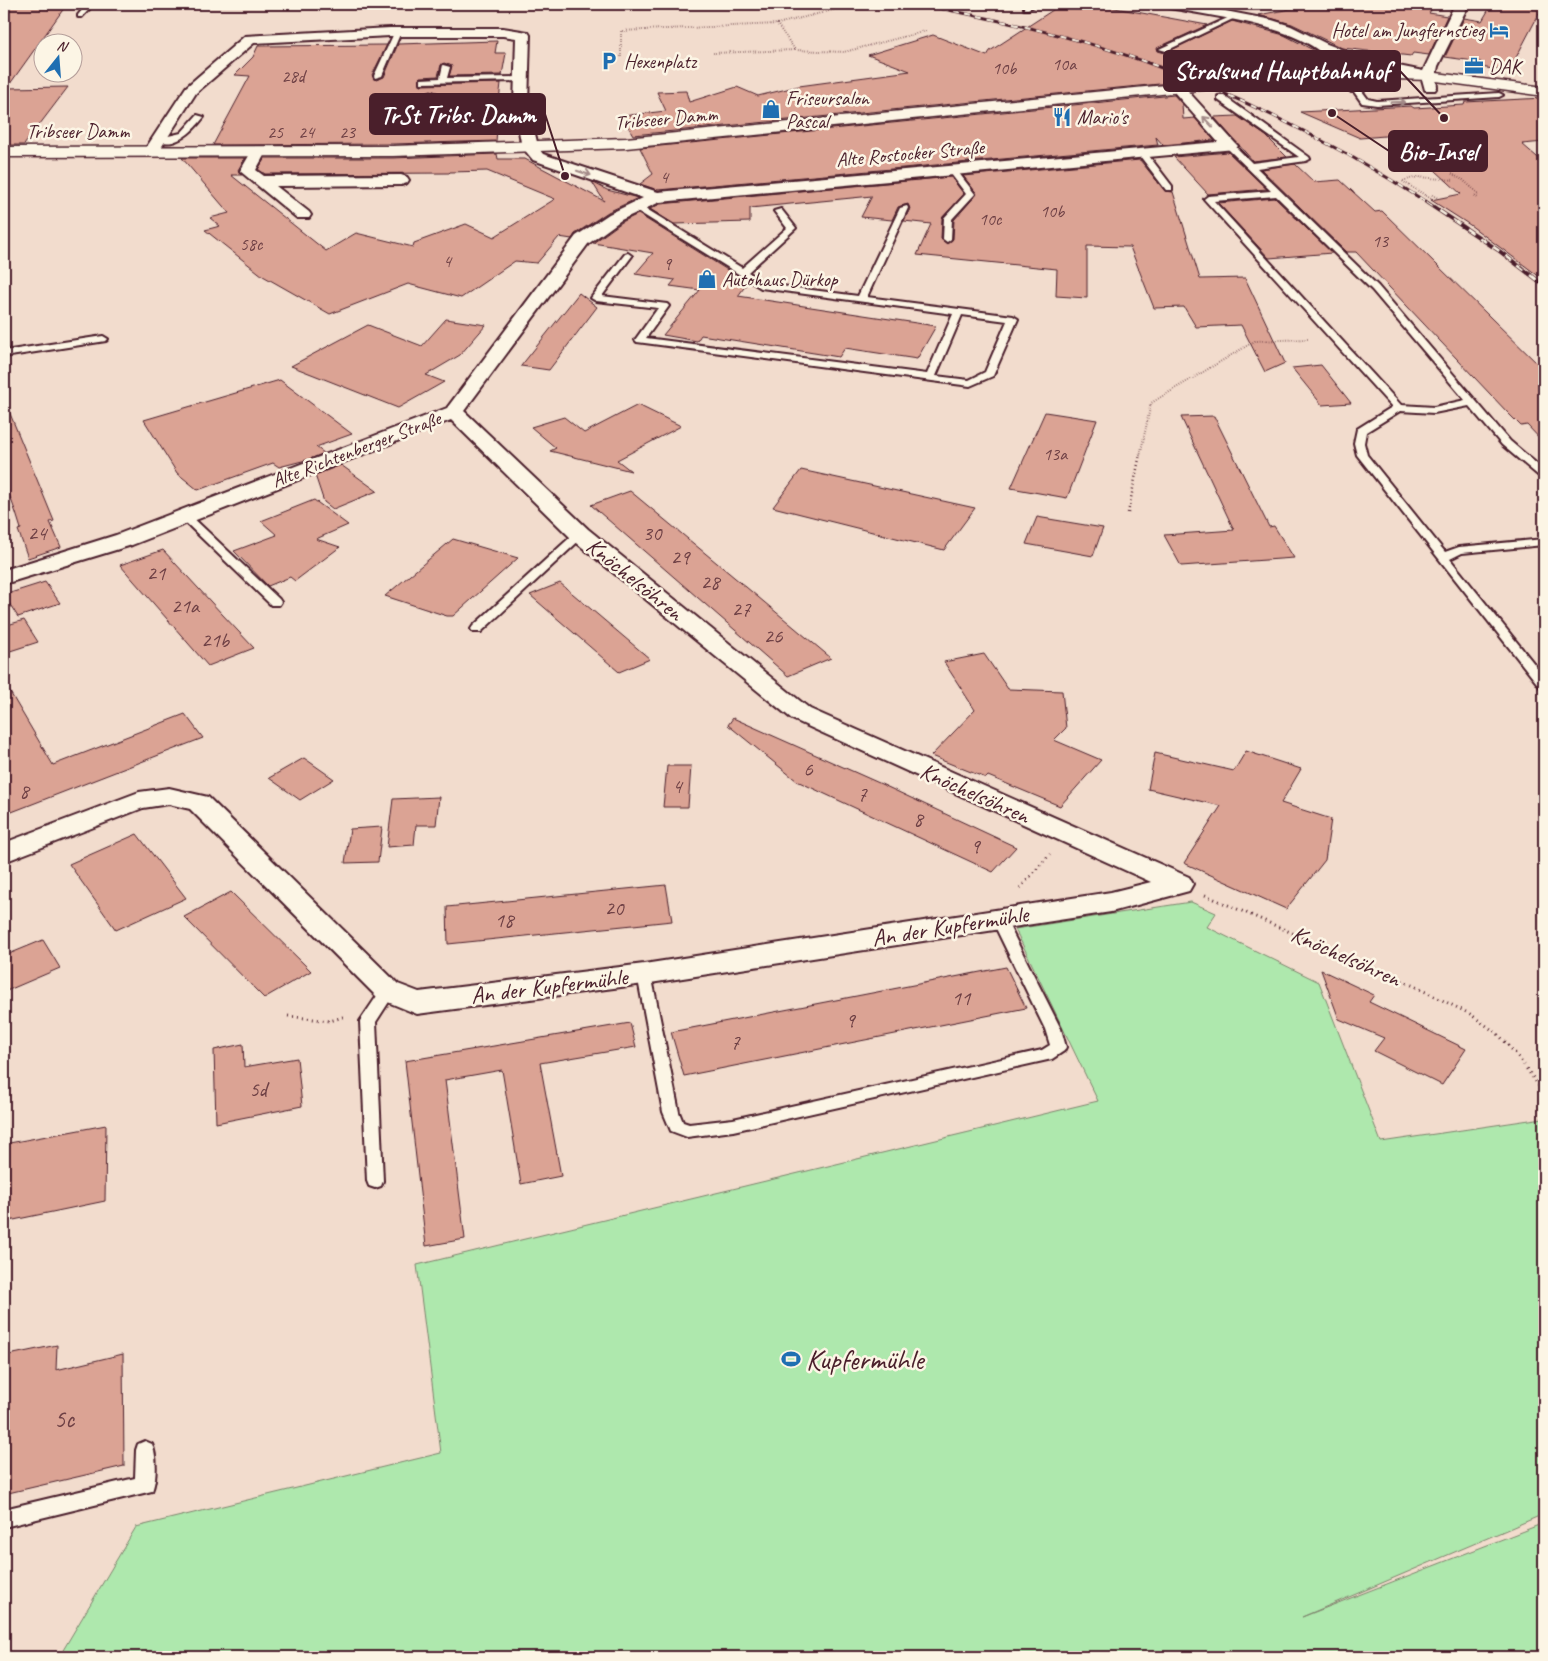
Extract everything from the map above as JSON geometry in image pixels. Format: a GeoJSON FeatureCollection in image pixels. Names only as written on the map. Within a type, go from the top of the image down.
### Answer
{"type":"FeatureCollection","features":[{"type":"Feature","properties":{"kind":"main road","name":"Tribseer Damm"},"geometry":{"type":"LineString","coordinates":[[4,152],[156,145],[258,152],[533,149],[626,143],[1316,74],[1352,82]]}},
{"type":"Feature","properties":{"kind":"main road","name":"Tribseer Damm"},"geometry":{"type":"LineString","coordinates":[[1076,98],[1272,85],[1352,82],[1430,82],[1544,92]]}},
{"type":"Feature","properties":{"kind":"main road","name":"Tribseer Damm"},"geometry":{"type":"LineString","coordinates":[[1430,82],[1544,101]]}},
{"type":"Feature","properties":{"kind":"street"},"geometry":{"type":"LineString","coordinates":[[1170,4],[1205,13],[1229,12],[1286,29],[1322,47],[1372,65],[1430,82],[1431,66],[1462,4]]}},
{"type":"Feature","properties":{"kind":"street","name":"Tribseer Damm"},"geometry":{"type":"LineString","coordinates":[[156,145],[191,90],[250,39],[397,32],[503,32],[523,35],[521,105],[533,149]]}},
{"type":"Feature","properties":{"kind":"street"},"geometry":{"type":"LineString","coordinates":[[1322,47],[1342,66],[1352,82]]}},
{"type":"Feature","properties":{"kind":"street"},"geometry":{"type":"LineString","coordinates":[[1180,92],[1230,146]]}},
{"type":"Feature","properties":{"kind":"street","name":"Alte Rostocker Straße"},"geometry":{"type":"LineString","coordinates":[[533,149],[657,198],[1230,146]]}},
{"type":"Feature","properties":{"kind":"street"},"geometry":{"type":"LineString","coordinates":[[258,152],[248,171],[303,215]]}},
{"type":"Feature","properties":{"kind":"street"},"geometry":{"type":"LineString","coordinates":[[260,181],[401,180]]}},
{"type":"Feature","properties":{"kind":"street","name":"Alte Richtenberger Straße"},"geometry":{"type":"LineString","coordinates":[[4,577],[124,540],[454,412],[582,240],[615,217],[657,198]]}},
{"type":"Feature","properties":{"kind":"street","name":"Knöchelsöhren"},"geometry":{"type":"LineString","coordinates":[[454,412],[580,534],[801,714],[1179,884]]}},
{"type":"Feature","properties":{"kind":"street","name":"An der Kupfermühle"},"geometry":{"type":"LineString","coordinates":[[4,853],[139,800],[169,796],[199,803],[388,991],[417,1003],[644,974],[1111,902],[1179,884]]}},
{"type":"Feature","properties":{"kind":"lane"},"geometry":{"type":"LineString","coordinates":[[80,16],[91,4]]}},
{"type":"Feature","properties":{"kind":"lane"},"geometry":{"type":"LineString","coordinates":[[1026,8],[1035,4]]}},
{"type":"Feature","properties":{"kind":"lane"},"geometry":{"type":"LineString","coordinates":[[1163,49],[1229,12]]}},
{"type":"Feature","properties":{"kind":"lane"},"geometry":{"type":"LineString","coordinates":[[378,76],[397,32]]}},
{"type":"Feature","properties":{"kind":"lane"},"geometry":{"type":"LineString","coordinates":[[443,81],[446,67]]}},
{"type":"Feature","properties":{"kind":"lane"},"geometry":{"type":"LineString","coordinates":[[424,82],[522,79]]}},
{"type":"Feature","properties":{"kind":"lane","name":"Tribseer Damm"},"geometry":{"type":"LineString","coordinates":[[1352,82],[1365,101],[1376,103],[1499,95]]}},
{"type":"Feature","properties":{"kind":"lane"},"geometry":{"type":"LineString","coordinates":[[433,94],[426,114],[523,114]]}},
{"type":"Feature","properties":{"kind":"lane"},"geometry":{"type":"LineString","coordinates":[[1221,98],[1306,159],[1250,166]]}},
{"type":"Feature","properties":{"kind":"lane"},"geometry":{"type":"LineString","coordinates":[[156,145],[182,137],[200,117]]}},
{"type":"Feature","properties":{"kind":"lane"},"geometry":{"type":"LineString","coordinates":[[1230,146],[1375,288],[1506,443],[1544,475]]}},
{"type":"Feature","properties":{"kind":"lane"},"geometry":{"type":"LineString","coordinates":[[1142,154],[1168,188]]}},
{"type":"Feature","properties":{"kind":"lane"},"geometry":{"type":"LineString","coordinates":[[947,239],[948,218],[971,194],[952,170]]}},
{"type":"Feature","properties":{"kind":"lane"},"geometry":{"type":"LineString","coordinates":[[1277,193],[1208,199],[1398,408]]}},
{"type":"Feature","properties":{"kind":"lane"},"geometry":{"type":"LineString","coordinates":[[628,256],[596,298],[664,306],[640,340],[970,383],[989,374],[1013,319],[764,286],[638,207]]}},
{"type":"Feature","properties":{"kind":"lane"},"geometry":{"type":"LineString","coordinates":[[861,299],[904,208]]}},
{"type":"Feature","properties":{"kind":"lane"},"geometry":{"type":"LineString","coordinates":[[743,272],[792,228],[778,211]]}},
{"type":"Feature","properties":{"kind":"lane"},"geometry":{"type":"LineString","coordinates":[[930,378],[959,312]]}},
{"type":"Feature","properties":{"kind":"lane"},"geometry":{"type":"LineString","coordinates":[[4,354],[103,339]]}},
{"type":"Feature","properties":{"kind":"lane"},"geometry":{"type":"LineString","coordinates":[[1471,402],[1434,410],[1398,408],[1362,431],[1359,443],[1362,455],[1544,684]]}},
{"type":"Feature","properties":{"kind":"lane"},"geometry":{"type":"LineString","coordinates":[[185,516],[275,602]]}},
{"type":"Feature","properties":{"kind":"lane"},"geometry":{"type":"LineString","coordinates":[[477,629],[580,534]]}},
{"type":"Feature","properties":{"kind":"lane"},"geometry":{"type":"LineString","coordinates":[[1443,558],[1459,550],[1544,542]]}},
{"type":"Feature","properties":{"kind":"lane"},"geometry":{"type":"LineString","coordinates":[[644,974],[671,1112],[677,1126],[687,1131],[733,1125],[1046,1055],[1058,1047],[1053,1029],[998,918]]}},
{"type":"Feature","properties":{"kind":"lane"},"geometry":{"type":"LineString","coordinates":[[375,1182],[368,1021],[388,991]]}},
{"type":"Feature","properties":{"kind":"lane"},"geometry":{"type":"LineString","coordinates":[[4,1518],[145,1485],[145,1450]]}},
{"type":"Feature","properties":{"kind":"path"},"geometry":{"type":"LineString","coordinates":[[621,57],[621,31],[777,24],[856,4]]}},
{"type":"Feature","properties":{"kind":"path"},"geometry":{"type":"LineString","coordinates":[[777,24],[795,50]]}},
{"type":"Feature","properties":{"kind":"path"},"geometry":{"type":"LineString","coordinates":[[713,53],[795,50],[844,52],[926,31]]}},
{"type":"Feature","properties":{"kind":"path"},"geometry":{"type":"LineString","coordinates":[[1452,174],[1463,180],[1479,194],[1474,196],[1478,198]]}},
{"type":"Feature","properties":{"kind":"path"},"geometry":{"type":"LineString","coordinates":[[1433,200],[1402,180],[1418,177],[1456,180]]}},
{"type":"Feature","properties":{"kind":"path"},"geometry":{"type":"LineString","coordinates":[[1432,195],[1438,198]]}},
{"type":"Feature","properties":{"kind":"path"},"geometry":{"type":"LineString","coordinates":[[1128,513],[1151,403],[1255,341],[1334,337]]}},
{"type":"Feature","properties":{"kind":"path","name":"Knöchelsöhren"},"geometry":{"type":"LineString","coordinates":[[1179,884],[1414,986],[1470,1014],[1498,1034],[1516,1054],[1544,1093]]}},
{"type":"Feature","properties":{"kind":"path"},"geometry":{"type":"LineString","coordinates":[[288,1016],[330,1021],[361,1011],[388,991]]}},
{"type":"Feature","properties":{"kind":"green space","name":"Kupfermühle"},"geometry":{"type":"Polygon","coordinates":[[[1191,902],[1216,913],[1207,927],[1319,982],[1381,1142],[1543,1118],[1544,1120],[1544,1514],[1302,1617],[1544,1523],[1544,1657],[59,1657],[136,1527],[441,1453],[417,1265],[1098,1101],[1015,929],[1191,902]]]}},
{"type":"Feature","properties":{"kind":"building"},"geometry":{"type":"Polygon","coordinates":[[[4,4],[67,4],[47,32],[32,32],[32,53],[7,88],[68,87],[24,145],[4,145],[4,4]]]}},
{"type":"Feature","properties":{"kind":"building"},"geometry":{"type":"Polygon","coordinates":[[[1093,4],[1207,25],[1157,48],[1158,51],[1165,53],[1232,21],[1284,35],[1317,52],[1326,60],[1322,64],[1214,75],[1194,66],[1204,76],[1180,78],[1180,82],[633,135],[622,116],[666,111],[657,92],[686,91],[689,102],[737,87],[758,96],[799,86],[910,71],[868,55],[933,35],[987,56],[990,51],[1059,6],[1082,10],[1093,4]]]}},
{"type":"Feature","properties":{"kind":"building"},"geometry":{"type":"Polygon","coordinates":[[[1318,4],[1435,4],[1429,13],[1447,16],[1429,55],[1413,53],[1411,56],[1342,48],[1292,24],[1258,15],[1318,4]]]}},
{"type":"Feature","properties":{"kind":"building"},"geometry":{"type":"Polygon","coordinates":[[[1492,4],[1544,4],[1509,71],[1479,67],[1481,62],[1445,57],[1464,18],[1482,21],[1492,4]]]}},
{"type":"Feature","properties":{"kind":"building"},"geometry":{"type":"Polygon","coordinates":[[[497,41],[495,53],[506,53],[502,75],[449,76],[452,66],[444,63],[441,65],[438,76],[421,77],[419,79],[421,85],[501,83],[498,110],[434,110],[439,93],[431,90],[428,91],[421,113],[427,118],[498,118],[496,141],[393,144],[213,145],[250,76],[235,75],[253,57],[258,46],[387,45],[372,75],[376,80],[384,77],[398,44],[497,41]]]}},
{"type":"Feature","properties":{"kind":"building"},"geometry":{"type":"Polygon","coordinates":[[[1174,95],[1182,104],[1183,119],[1195,118],[1214,140],[1163,145],[1156,137],[1158,145],[658,190],[640,184],[653,174],[640,148],[1174,95]]]}},
{"type":"Feature","properties":{"kind":"building"},"geometry":{"type":"Polygon","coordinates":[[[1544,98],[1544,142],[1522,144],[1544,163],[1544,280],[1470,225],[1431,200],[1461,194],[1397,135],[1360,138],[1300,112],[1411,106],[1414,108],[1464,105],[1465,102],[1544,98]]]}},
{"type":"Feature","properties":{"kind":"building"},"geometry":{"type":"Polygon","coordinates":[[[1237,116],[1266,136],[1287,157],[1253,161],[1214,117],[1237,116]]]}},
{"type":"Feature","properties":{"kind":"building"},"geometry":{"type":"Polygon","coordinates":[[[1228,152],[1267,189],[1208,194],[1174,157],[1228,152]]]}},
{"type":"Feature","properties":{"kind":"building"},"geometry":{"type":"Polygon","coordinates":[[[497,154],[498,159],[525,159],[604,201],[592,182],[607,190],[638,198],[608,212],[575,234],[572,239],[559,237],[537,263],[515,261],[461,298],[408,284],[330,314],[263,276],[205,230],[220,226],[210,218],[229,213],[182,158],[245,158],[238,170],[242,175],[231,175],[326,251],[356,233],[413,247],[414,243],[466,224],[494,237],[555,199],[487,171],[265,174],[258,169],[265,158],[393,158],[497,154]]]}},
{"type":"Feature","properties":{"kind":"building"},"geometry":{"type":"Polygon","coordinates":[[[1140,160],[1165,191],[1173,192],[1200,279],[1245,278],[1285,363],[1265,372],[1241,325],[1196,327],[1184,307],[1154,308],[1130,247],[1087,246],[1087,298],[1056,296],[1057,269],[917,255],[931,224],[904,221],[910,209],[908,204],[898,207],[892,220],[861,217],[872,196],[750,208],[750,222],[674,224],[650,209],[660,204],[951,177],[964,194],[942,218],[941,239],[947,244],[953,239],[954,220],[977,194],[963,176],[1140,160]]]}},
{"type":"Feature","properties":{"kind":"building"},"geometry":{"type":"Polygon","coordinates":[[[1295,164],[1314,182],[1340,180],[1375,212],[1382,211],[1544,370],[1544,443],[1527,425],[1521,426],[1508,413],[1356,252],[1346,252],[1261,169],[1295,164]]]}},
{"type":"Feature","properties":{"kind":"building"},"geometry":{"type":"Polygon","coordinates":[[[1275,198],[1332,253],[1269,258],[1218,203],[1275,198]]]}},
{"type":"Feature","properties":{"kind":"building"},"geometry":{"type":"Polygon","coordinates":[[[638,214],[745,281],[742,285],[746,285],[738,296],[936,326],[917,359],[845,348],[839,357],[701,335],[697,341],[663,335],[700,290],[670,286],[675,280],[635,274],[653,253],[593,243],[622,222],[638,214]]]}},
{"type":"Feature","properties":{"kind":"building"},"geometry":{"type":"Polygon","coordinates":[[[579,293],[597,307],[549,370],[521,366],[579,293]]]}},
{"type":"Feature","properties":{"kind":"building"},"geometry":{"type":"Polygon","coordinates":[[[446,319],[486,325],[460,355],[426,375],[444,382],[398,408],[291,366],[368,325],[422,346],[446,319]]]}},
{"type":"Feature","properties":{"kind":"building"},"geometry":{"type":"Polygon","coordinates":[[[1321,365],[1351,403],[1322,405],[1292,368],[1321,365]]]}},
{"type":"Feature","properties":{"kind":"building"},"geometry":{"type":"Polygon","coordinates":[[[280,380],[352,434],[316,447],[324,453],[310,459],[279,467],[273,463],[198,490],[177,473],[144,420],[280,380]]]}},
{"type":"Feature","properties":{"kind":"building"},"geometry":{"type":"Polygon","coordinates":[[[4,399],[54,521],[50,522],[61,547],[28,558],[18,530],[21,529],[4,480],[4,399]]]}},
{"type":"Feature","properties":{"kind":"building"},"geometry":{"type":"Polygon","coordinates":[[[638,405],[681,426],[617,460],[631,471],[550,451],[556,448],[531,427],[564,417],[584,433],[638,405]]]}},
{"type":"Feature","properties":{"kind":"building"},"geometry":{"type":"Polygon","coordinates":[[[1045,412],[1097,420],[1067,498],[1011,488],[1045,412]]]}},
{"type":"Feature","properties":{"kind":"building"},"geometry":{"type":"Polygon","coordinates":[[[1214,416],[1269,527],[1274,526],[1294,558],[1181,566],[1164,535],[1234,530],[1181,417],[1214,416]]]}},
{"type":"Feature","properties":{"kind":"building"},"geometry":{"type":"Polygon","coordinates":[[[341,465],[377,491],[333,509],[324,502],[315,475],[341,465]]]}},
{"type":"Feature","properties":{"kind":"building"},"geometry":{"type":"Polygon","coordinates":[[[801,470],[975,508],[944,550],[773,507],[801,470]]]}},
{"type":"Feature","properties":{"kind":"building"},"geometry":{"type":"Polygon","coordinates":[[[630,491],[831,658],[788,676],[591,505],[630,491]]]}},
{"type":"Feature","properties":{"kind":"building"},"geometry":{"type":"Polygon","coordinates":[[[314,500],[348,525],[316,539],[340,547],[295,581],[290,577],[268,586],[234,551],[277,535],[261,521],[314,500]]]}},
{"type":"Feature","properties":{"kind":"building"},"geometry":{"type":"Polygon","coordinates":[[[1037,517],[1103,528],[1093,556],[1026,544],[1037,517]]]}},
{"type":"Feature","properties":{"kind":"building"},"geometry":{"type":"Polygon","coordinates":[[[453,539],[518,558],[453,616],[447,616],[385,596],[453,539]]]}},
{"type":"Feature","properties":{"kind":"building"},"geometry":{"type":"Polygon","coordinates":[[[163,550],[254,648],[208,666],[120,565],[163,550]]]}},
{"type":"Feature","properties":{"kind":"building"},"geometry":{"type":"Polygon","coordinates":[[[45,582],[60,603],[18,617],[4,595],[45,582]]]}},
{"type":"Feature","properties":{"kind":"building"},"geometry":{"type":"Polygon","coordinates":[[[560,583],[650,659],[619,672],[530,595],[560,583]]]}},
{"type":"Feature","properties":{"kind":"building"},"geometry":{"type":"Polygon","coordinates":[[[24,620],[38,642],[4,653],[4,626],[24,620]]]}},
{"type":"Feature","properties":{"kind":"building"},"geometry":{"type":"Polygon","coordinates":[[[984,654],[1008,689],[1062,691],[1066,728],[1054,740],[1101,760],[1060,806],[988,776],[986,778],[931,756],[975,710],[944,662],[984,654]]]}},
{"type":"Feature","properties":{"kind":"building"},"geometry":{"type":"Polygon","coordinates":[[[4,682],[53,765],[185,714],[203,738],[4,815],[4,682]]]}},
{"type":"Feature","properties":{"kind":"building"},"geometry":{"type":"Polygon","coordinates":[[[733,718],[1016,847],[993,872],[797,781],[728,725],[733,718]]]}},
{"type":"Feature","properties":{"kind":"building"},"geometry":{"type":"Polygon","coordinates":[[[1246,751],[1301,769],[1281,803],[1331,819],[1325,860],[1286,909],[1184,863],[1221,806],[1148,789],[1155,753],[1234,771],[1246,751]]]}},
{"type":"Feature","properties":{"kind":"building"},"geometry":{"type":"Polygon","coordinates":[[[304,758],[334,779],[300,800],[269,778],[304,758]]]}},
{"type":"Feature","properties":{"kind":"building"},"geometry":{"type":"Polygon","coordinates":[[[667,766],[691,766],[688,807],[663,807],[667,766]]]}},
{"type":"Feature","properties":{"kind":"building"},"geometry":{"type":"Polygon","coordinates":[[[439,797],[436,825],[416,825],[414,845],[387,847],[393,799],[439,797]]]}},
{"type":"Feature","properties":{"kind":"building"},"geometry":{"type":"Polygon","coordinates":[[[382,827],[378,862],[345,863],[350,829],[382,827]]]}},
{"type":"Feature","properties":{"kind":"building"},"geometry":{"type":"Polygon","coordinates":[[[137,834],[186,898],[116,930],[69,864],[137,834]]]}},
{"type":"Feature","properties":{"kind":"building"},"geometry":{"type":"Polygon","coordinates":[[[666,885],[672,921],[448,944],[447,907],[666,885]]]}},
{"type":"Feature","properties":{"kind":"building"},"geometry":{"type":"Polygon","coordinates":[[[231,892],[311,971],[264,998],[184,917],[231,892]]]}},
{"type":"Feature","properties":{"kind":"building"},"geometry":{"type":"Polygon","coordinates":[[[43,940],[60,968],[4,992],[4,956],[43,940]]]}},
{"type":"Feature","properties":{"kind":"building"},"geometry":{"type":"Polygon","coordinates":[[[1006,967],[1026,1008],[684,1076],[671,1032],[1006,967]]]}},
{"type":"Feature","properties":{"kind":"building"},"geometry":{"type":"Polygon","coordinates":[[[1321,970],[1374,995],[1369,1002],[1466,1049],[1442,1085],[1374,1051],[1384,1038],[1339,1019],[1321,970]]]}},
{"type":"Feature","properties":{"kind":"building"},"geometry":{"type":"Polygon","coordinates":[[[630,1023],[636,1047],[540,1063],[561,1176],[521,1184],[502,1070],[445,1080],[465,1239],[426,1246],[405,1061],[630,1023]]]}},
{"type":"Feature","properties":{"kind":"building"},"geometry":{"type":"Polygon","coordinates":[[[243,1044],[244,1067],[297,1058],[302,1106],[216,1123],[214,1050],[243,1044]]]}},
{"type":"Feature","properties":{"kind":"building"},"geometry":{"type":"Polygon","coordinates":[[[106,1125],[105,1201],[4,1222],[4,1144],[106,1125]]]}},
{"type":"Feature","properties":{"kind":"building"},"geometry":{"type":"Polygon","coordinates":[[[57,1345],[56,1370],[123,1354],[124,1466],[4,1494],[4,1356],[57,1345]]]}},
{"type":"Feature","properties":{"kind":"railway"},"geometry":{"type":"LineString","coordinates":[[919,4],[1060,35],[1143,61],[1180,75],[1253,106],[1325,142],[1428,203]]}},
{"type":"Feature","properties":{"kind":"railway"},"geometry":{"type":"LineString","coordinates":[[1426,202],[1498,250],[1544,285]]}},
{"type":"Feature","properties":{"kind":"place","name":"Hotel am Jungfernstieg"},"geometry":{"type":"Point","coordinates":[1499,30]}},
{"type":"Feature","properties":{"kind":"place","name":"Hexenplatz"},"geometry":{"type":"Point","coordinates":[609,61]}},
{"type":"Feature","properties":{"kind":"place","name":"DAK"},"geometry":{"type":"Point","coordinates":[1474,66]}},
{"type":"Feature","properties":{"kind":"place","name":"Friseursalon Pascal"},"geometry":{"type":"Point","coordinates":[771,109]}},
{"type":"Feature","properties":{"kind":"place","name":"Bio-Insel"},"geometry":{"type":"Point","coordinates":[1332,113]}},
{"type":"Feature","properties":{"kind":"place","name":"Mario's"},"geometry":{"type":"Point","coordinates":[1062,117]}},
{"type":"Feature","properties":{"kind":"place","name":"Stralsund Hauptbahnhof"},"geometry":{"type":"Point","coordinates":[1444,118]}},
{"type":"Feature","properties":{"kind":"place","name":"TrSt Tribs. Damm"},"geometry":{"type":"Point","coordinates":[565,176]}},
{"type":"Feature","properties":{"kind":"place","name":"Autohaus Dürkop"},"geometry":{"type":"Point","coordinates":[707,279]}},
{"type":"Feature","properties":{"kind":"place","name":"Kupfermühle"},"geometry":{"type":"Point","coordinates":[791,1359]}}]}
